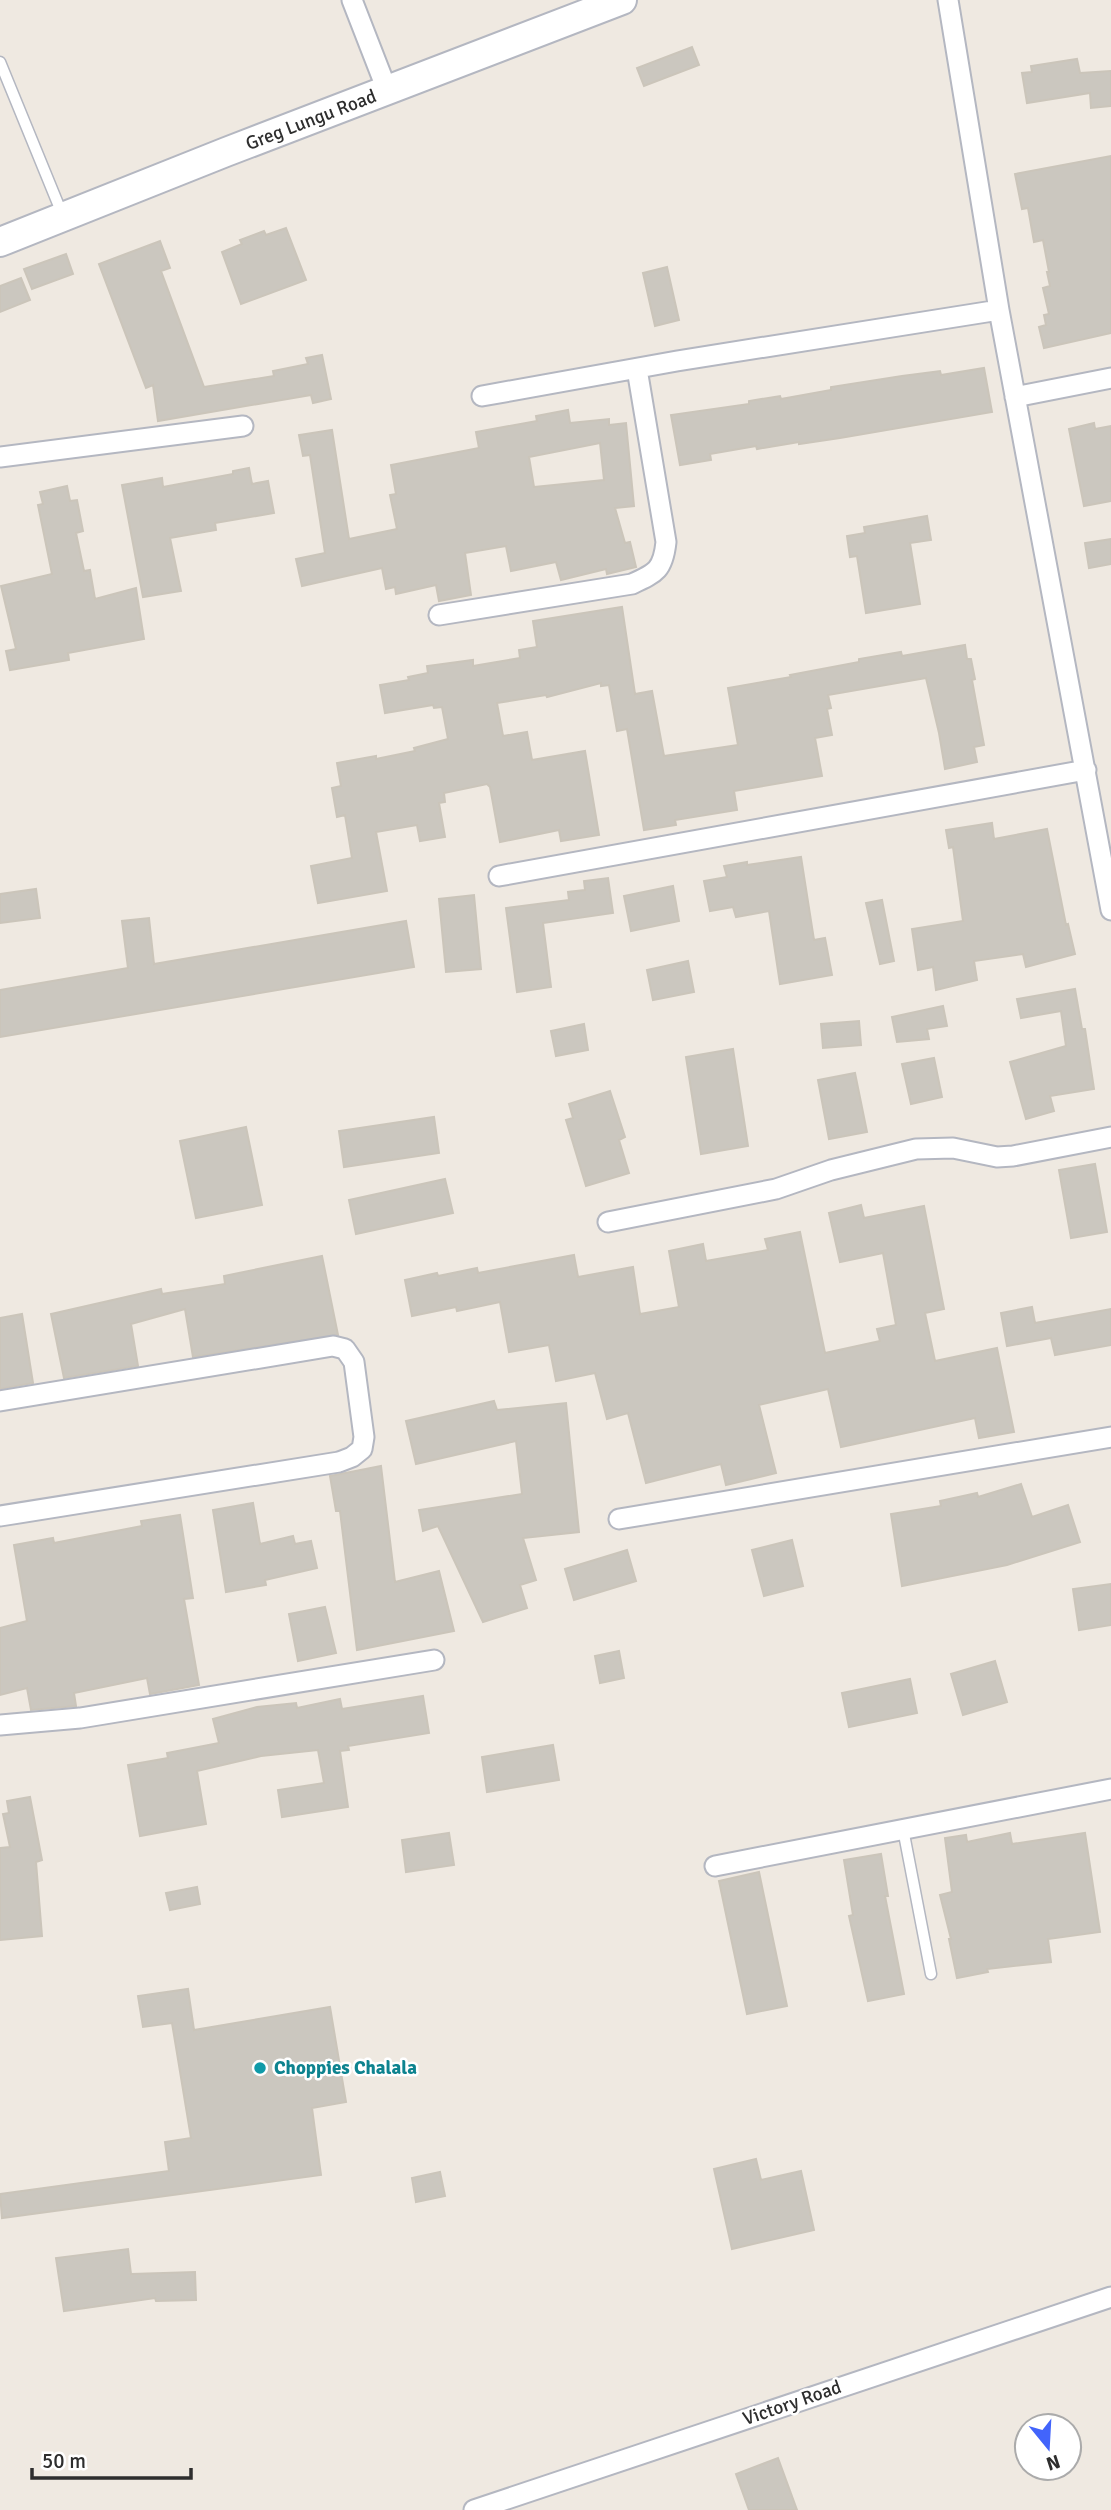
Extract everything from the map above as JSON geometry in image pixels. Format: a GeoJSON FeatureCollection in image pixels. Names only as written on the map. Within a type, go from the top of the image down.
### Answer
{"type":"FeatureCollection","features":[{"type":"Feature","properties":{"kind":"street"},"geometry":{"type":"LineString","coordinates":[[352,0],[387,90]]}},
{"type":"Feature","properties":{"kind":"street","name":"Greg Lungu Road"},"geometry":{"type":"LineString","coordinates":[[0,242],[622,0]]}},
{"type":"Feature","properties":{"kind":"street"},"geometry":{"type":"LineString","coordinates":[[948,0],[999,310],[1111,910]]}},
{"type":"Feature","properties":{"kind":"street"},"geometry":{"type":"LineString","coordinates":[[482,396],[999,310]]}},
{"type":"Feature","properties":{"kind":"street"},"geometry":{"type":"LineString","coordinates":[[439,615],[632,584],[655,573],[664,560],[666,542],[637,369]]}},
{"type":"Feature","properties":{"kind":"street"},"geometry":{"type":"LineString","coordinates":[[1015,397],[1111,378]]}},
{"type":"Feature","properties":{"kind":"street"},"geometry":{"type":"LineString","coordinates":[[0,457],[243,426]]}},
{"type":"Feature","properties":{"kind":"street"},"geometry":{"type":"LineString","coordinates":[[499,876],[1086,770]]}},
{"type":"Feature","properties":{"kind":"street"},"geometry":{"type":"LineString","coordinates":[[608,1222],[776,1189],[831,1170],[916,1149],[953,1148],[997,1157],[1111,1137]]}},
{"type":"Feature","properties":{"kind":"street"},"geometry":{"type":"LineString","coordinates":[[0,1401],[332,1346],[345,1349],[354,1362],[364,1437],[362,1449],[339,1462],[0,1516]]}},
{"type":"Feature","properties":{"kind":"street"},"geometry":{"type":"LineString","coordinates":[[619,1519],[1111,1437]]}},
{"type":"Feature","properties":{"kind":"street"},"geometry":{"type":"LineString","coordinates":[[0,1725],[80,1718],[435,1660]]}},
{"type":"Feature","properties":{"kind":"street"},"geometry":{"type":"LineString","coordinates":[[715,1866],[1111,1788]]}},
{"type":"Feature","properties":{"kind":"street","name":"Victory Road"},"geometry":{"type":"LineString","coordinates":[[474,2510],[1111,2297]]}},
{"type":"Feature","properties":{"kind":"lane"},"geometry":{"type":"LineString","coordinates":[[0,62],[63,217]]}},
{"type":"Feature","properties":{"kind":"lane"},"geometry":{"type":"LineString","coordinates":[[903,1829],[931,1974]]}},
{"type":"Feature","properties":{"kind":"building"},"geometry":{"type":"Polygon","coordinates":[[[692,47],[699,65],[644,86],[637,68],[692,47]]]}},
{"type":"Feature","properties":{"kind":"building"},"geometry":{"type":"Polygon","coordinates":[[[1077,59],[1080,73],[1111,71],[1111,106],[1091,108],[1090,93],[1027,103],[1022,73],[1032,72],[1031,66],[1077,59]]]}},
{"type":"Feature","properties":{"kind":"building"},"geometry":{"type":"Polygon","coordinates":[[[1111,156],[1111,333],[1044,348],[1039,327],[1046,325],[1044,315],[1049,314],[1043,288],[1050,286],[1049,272],[1043,240],[1034,242],[1028,208],[1022,209],[1015,174],[1111,156]]]}},
{"type":"Feature","properties":{"kind":"building"},"geometry":{"type":"Polygon","coordinates":[[[286,228],[306,280],[241,304],[222,252],[242,244],[240,240],[264,231],[266,235],[286,228]]]}},
{"type":"Feature","properties":{"kind":"building"},"geometry":{"type":"Polygon","coordinates":[[[160,241],[170,268],[161,271],[204,387],[274,376],[273,371],[308,364],[306,358],[322,355],[331,399],[313,403],[311,395],[158,421],[153,385],[146,388],[99,264],[160,241]]]}},
{"type":"Feature","properties":{"kind":"building"},"geometry":{"type":"Polygon","coordinates":[[[66,254],[73,274],[32,289],[24,269],[66,254]]]}},
{"type":"Feature","properties":{"kind":"building"},"geometry":{"type":"Polygon","coordinates":[[[667,267],[679,320],[655,326],[643,273],[667,267]]]}},
{"type":"Feature","properties":{"kind":"building"},"geometry":{"type":"Polygon","coordinates":[[[21,278],[30,300],[0,312],[0,286],[21,278]]]}},
{"type":"Feature","properties":{"kind":"building"},"geometry":{"type":"Polygon","coordinates":[[[984,368],[992,412],[799,444],[757,449],[756,446],[710,454],[711,460],[680,465],[671,415],[749,404],[749,401],[780,396],[781,399],[831,390],[831,387],[902,376],[940,371],[941,375],[984,368]]]}},
{"type":"Feature","properties":{"kind":"building"},"geometry":{"type":"Polygon","coordinates":[[[568,410],[570,423],[609,419],[609,425],[626,423],[634,506],[615,508],[625,543],[630,542],[636,567],[607,574],[606,569],[561,580],[556,562],[511,571],[506,546],[465,553],[471,595],[439,601],[436,585],[396,594],[395,587],[386,589],[382,568],[302,586],[296,559],[325,553],[310,455],[303,456],[299,435],[332,430],[349,539],[397,529],[390,495],[396,494],[391,465],[479,448],[476,432],[537,421],[536,416],[568,410]],[[600,443],[529,457],[534,487],[604,480],[600,443]]]}},
{"type":"Feature","properties":{"kind":"building"},"geometry":{"type":"Polygon","coordinates":[[[1094,423],[1095,429],[1111,426],[1111,501],[1084,506],[1069,429],[1094,423]]]}},
{"type":"Feature","properties":{"kind":"building"},"geometry":{"type":"Polygon","coordinates":[[[249,468],[252,484],[268,481],[274,513],[215,523],[216,530],[170,538],[181,591],[143,597],[122,485],[162,478],[163,487],[233,474],[233,471],[249,468]]]}},
{"type":"Feature","properties":{"kind":"building"},"geometry":{"type":"Polygon","coordinates":[[[67,486],[70,501],[77,500],[83,531],[76,533],[84,571],[90,570],[95,599],[136,588],[144,639],[68,653],[69,660],[10,670],[6,651],[16,649],[1,586],[52,574],[38,505],[43,504],[40,492],[67,486]]]}},
{"type":"Feature","properties":{"kind":"building"},"geometry":{"type":"Polygon","coordinates":[[[927,516],[931,540],[910,543],[920,604],[866,613],[857,556],[850,557],[847,536],[865,533],[864,527],[927,516]]]}},
{"type":"Feature","properties":{"kind":"building"},"geometry":{"type":"Polygon","coordinates":[[[1111,539],[1111,564],[1089,568],[1085,543],[1111,539]]]}},
{"type":"Feature","properties":{"kind":"building"},"geometry":{"type":"Polygon","coordinates":[[[622,607],[635,694],[652,691],[664,756],[738,745],[728,688],[859,662],[859,659],[901,652],[902,656],[965,645],[975,679],[972,680],[984,745],[974,747],[977,762],[945,769],[926,678],[828,695],[831,708],[827,709],[832,735],[815,738],[822,776],[734,791],[737,810],[675,820],[676,825],[644,830],[627,729],[617,731],[609,685],[601,686],[601,683],[547,697],[546,695],[497,703],[503,736],[527,732],[532,760],[585,751],[599,835],[561,841],[559,830],[500,842],[490,787],[487,784],[444,793],[445,802],[439,803],[445,837],[420,841],[417,825],[376,832],[387,891],[318,903],[311,866],[352,858],[345,815],[337,817],[332,788],[341,786],[337,763],[415,751],[414,748],[448,739],[442,707],[434,708],[433,705],[385,713],[380,685],[409,680],[408,677],[428,673],[427,666],[473,660],[473,666],[520,658],[519,650],[537,647],[533,621],[622,607]]]}},
{"type":"Feature","properties":{"kind":"building"},"geometry":{"type":"Polygon","coordinates":[[[992,823],[994,839],[1047,829],[1066,925],[1068,924],[1075,954],[1026,967],[1023,954],[974,961],[977,980],[936,990],[933,967],[918,970],[912,929],[963,921],[953,847],[949,848],[946,830],[992,823]]]}},
{"type":"Feature","properties":{"kind":"building"},"geometry":{"type":"Polygon","coordinates":[[[801,857],[814,940],[825,938],[832,975],[780,984],[769,911],[736,917],[733,907],[710,911],[704,881],[727,877],[724,866],[801,857]]]}},
{"type":"Feature","properties":{"kind":"building"},"geometry":{"type":"Polygon","coordinates":[[[608,878],[613,913],[543,923],[551,987],[517,992],[506,908],[569,900],[568,892],[585,890],[584,881],[608,878]]]}},
{"type":"Feature","properties":{"kind":"building"},"geometry":{"type":"Polygon","coordinates":[[[673,886],[679,921],[631,931],[624,896],[673,886]]]}},
{"type":"Feature","properties":{"kind":"building"},"geometry":{"type":"Polygon","coordinates":[[[36,889],[40,918],[0,923],[0,894],[36,889]]]}},
{"type":"Feature","properties":{"kind":"building"},"geometry":{"type":"Polygon","coordinates":[[[474,895],[481,969],[446,972],[439,899],[474,895]]]}},
{"type":"Feature","properties":{"kind":"building"},"geometry":{"type":"Polygon","coordinates":[[[882,900],[894,961],[880,964],[866,903],[882,900]]]}},
{"type":"Feature","properties":{"kind":"building"},"geometry":{"type":"Polygon","coordinates":[[[149,918],[154,964],[406,921],[414,967],[0,1037],[0,990],[128,968],[122,921],[149,918]]]}},
{"type":"Feature","properties":{"kind":"building"},"geometry":{"type":"Polygon","coordinates":[[[688,961],[694,992],[653,1000],[647,970],[688,961]]]}},
{"type":"Feature","properties":{"kind":"building"},"geometry":{"type":"Polygon","coordinates":[[[1075,989],[1082,1029],[1085,1029],[1094,1089],[1050,1096],[1054,1111],[1026,1119],[1010,1062],[1066,1046],[1061,1011],[1021,1018],[1017,999],[1075,989]]]}},
{"type":"Feature","properties":{"kind":"building"},"geometry":{"type":"Polygon","coordinates":[[[943,1006],[947,1026],[927,1029],[929,1039],[897,1042],[892,1017],[943,1006]]]}},
{"type":"Feature","properties":{"kind":"building"},"geometry":{"type":"Polygon","coordinates":[[[859,1021],[861,1045],[823,1048],[821,1024],[859,1021]]]}},
{"type":"Feature","properties":{"kind":"building"},"geometry":{"type":"Polygon","coordinates":[[[584,1024],[588,1050],[556,1056],[551,1031],[584,1024]]]}},
{"type":"Feature","properties":{"kind":"building"},"geometry":{"type":"Polygon","coordinates":[[[733,1049],[748,1146],[701,1154],[686,1057],[733,1049]]]}},
{"type":"Feature","properties":{"kind":"building"},"geometry":{"type":"Polygon","coordinates":[[[934,1058],[942,1097],[911,1104],[902,1064],[934,1058]]]}},
{"type":"Feature","properties":{"kind":"building"},"geometry":{"type":"Polygon","coordinates":[[[855,1073],[867,1132],[829,1139],[818,1080],[855,1073]]]}},
{"type":"Feature","properties":{"kind":"building"},"geometry":{"type":"Polygon","coordinates":[[[610,1091],[625,1137],[619,1140],[629,1173],[586,1186],[566,1120],[573,1118],[569,1104],[610,1091]]]}},
{"type":"Feature","properties":{"kind":"building"},"geometry":{"type":"Polygon","coordinates":[[[434,1117],[439,1153],[344,1167],[339,1131],[434,1117]]]}},
{"type":"Feature","properties":{"kind":"building"},"geometry":{"type":"Polygon","coordinates":[[[246,1127],[262,1205],[196,1218],[180,1141],[246,1127]]]}},
{"type":"Feature","properties":{"kind":"building"},"geometry":{"type":"Polygon","coordinates":[[[1095,1164],[1107,1232],[1071,1238],[1059,1170],[1095,1164]]]}},
{"type":"Feature","properties":{"kind":"building"},"geometry":{"type":"Polygon","coordinates":[[[445,1179],[453,1213],[356,1234],[349,1200],[445,1179]]]}},
{"type":"Feature","properties":{"kind":"building"},"geometry":{"type":"Polygon","coordinates":[[[861,1205],[864,1218],[924,1206],[944,1309],[925,1313],[935,1361],[997,1348],[1014,1432],[979,1438],[975,1418],[841,1447],[828,1389],[759,1405],[776,1473],[726,1485],[721,1464],[646,1483],[628,1413],[607,1419],[595,1373],[556,1381],[549,1345],[509,1352],[500,1302],[457,1311],[456,1307],[412,1316],[405,1280],[477,1268],[478,1273],[574,1255],[578,1277],[633,1267],[640,1314],[679,1307],[669,1251],[703,1244],[706,1261],[768,1250],[765,1239],[800,1232],[825,1353],[880,1341],[877,1329],[896,1325],[883,1253],[840,1262],[829,1213],[861,1205]]]}},
{"type":"Feature","properties":{"kind":"building"},"geometry":{"type":"Polygon","coordinates":[[[322,1256],[338,1335],[193,1357],[185,1309],[131,1324],[138,1366],[64,1378],[51,1314],[161,1289],[162,1294],[225,1284],[224,1276],[322,1256]]]}},
{"type":"Feature","properties":{"kind":"building"},"geometry":{"type":"Polygon","coordinates":[[[1032,1307],[1035,1323],[1111,1309],[1111,1345],[1055,1355],[1051,1338],[1007,1346],[1001,1313],[1032,1307]]]}},
{"type":"Feature","properties":{"kind":"building"},"geometry":{"type":"Polygon","coordinates":[[[22,1314],[33,1383],[0,1389],[0,1318],[22,1314]]]}},
{"type":"Feature","properties":{"kind":"building"},"geometry":{"type":"Polygon","coordinates":[[[494,1401],[497,1410],[566,1403],[579,1532],[523,1538],[536,1580],[520,1585],[527,1608],[483,1622],[438,1526],[423,1531],[419,1510],[522,1494],[516,1441],[416,1464],[406,1421],[494,1401]]]}},
{"type":"Feature","properties":{"kind":"building"},"geometry":{"type":"Polygon","coordinates":[[[381,1466],[395,1582],[439,1571],[454,1631],[357,1650],[340,1511],[336,1511],[330,1476],[381,1466]]]}},
{"type":"Feature","properties":{"kind":"building"},"geometry":{"type":"Polygon","coordinates":[[[1021,1484],[1032,1517],[1068,1505],[1080,1542],[1007,1565],[902,1586],[891,1514],[941,1506],[940,1501],[977,1493],[978,1497],[1021,1484]]]}},
{"type":"Feature","properties":{"kind":"building"},"geometry":{"type":"Polygon","coordinates":[[[253,1503],[260,1544],[293,1536],[295,1544],[311,1541],[317,1568],[265,1580],[266,1585],[226,1592],[213,1510],[253,1503]]]}},
{"type":"Feature","properties":{"kind":"building"},"geometry":{"type":"Polygon","coordinates":[[[180,1515],[193,1598],[184,1599],[199,1685],[150,1694],[147,1678],[74,1693],[76,1706],[31,1710],[27,1688],[0,1695],[0,1628],[27,1621],[14,1545],[53,1538],[54,1543],[142,1526],[141,1521],[180,1515]]]}},
{"type":"Feature","properties":{"kind":"building"},"geometry":{"type":"Polygon","coordinates":[[[792,1540],[803,1586],[764,1596],[752,1550],[792,1540]]]}},
{"type":"Feature","properties":{"kind":"building"},"geometry":{"type":"Polygon","coordinates":[[[627,1550],[636,1581],[574,1600],[565,1569],[627,1550]]]}},
{"type":"Feature","properties":{"kind":"building"},"geometry":{"type":"Polygon","coordinates":[[[1111,1584],[1111,1625],[1079,1630],[1073,1589],[1111,1584]]]}},
{"type":"Feature","properties":{"kind":"building"},"geometry":{"type":"Polygon","coordinates":[[[325,1607],[336,1653],[298,1661],[289,1614],[325,1607]]]}},
{"type":"Feature","properties":{"kind":"building"},"geometry":{"type":"Polygon","coordinates":[[[619,1651],[624,1678],[600,1683],[595,1656],[619,1651]]]}},
{"type":"Feature","properties":{"kind":"building"},"geometry":{"type":"Polygon","coordinates":[[[995,1661],[1007,1702],[963,1715],[951,1674],[995,1661]]]}},
{"type":"Feature","properties":{"kind":"building"},"geometry":{"type":"Polygon","coordinates":[[[910,1679],[917,1713],[849,1727],[842,1693],[910,1679]]]}},
{"type":"Feature","properties":{"kind":"building"},"geometry":{"type":"Polygon","coordinates":[[[423,1696],[429,1733],[348,1746],[349,1750],[340,1751],[348,1807],[282,1817],[278,1790],[324,1783],[318,1750],[261,1756],[197,1771],[206,1824],[140,1836],[128,1765],[168,1758],[167,1753],[219,1743],[213,1719],[257,1707],[296,1703],[297,1708],[340,1699],[342,1709],[423,1696]]]}},
{"type":"Feature","properties":{"kind":"building"},"geometry":{"type":"Polygon","coordinates":[[[553,1745],[559,1780],[487,1792],[482,1757],[553,1745]]]}},
{"type":"Feature","properties":{"kind":"building"},"geometry":{"type":"Polygon","coordinates":[[[30,1797],[42,1860],[36,1862],[42,1936],[0,1940],[0,1848],[10,1847],[3,1814],[9,1813],[7,1801],[30,1797]]]}},
{"type":"Feature","properties":{"kind":"building"},"geometry":{"type":"Polygon","coordinates":[[[449,1833],[454,1865],[406,1872],[402,1840],[449,1833]]]}},
{"type":"Feature","properties":{"kind":"building"},"geometry":{"type":"Polygon","coordinates":[[[1010,1833],[1012,1844],[1085,1833],[1100,1932],[1048,1939],[1051,1962],[987,1969],[988,1972],[957,1978],[940,1895],[952,1892],[945,1838],[966,1835],[967,1842],[1010,1833]]]}},
{"type":"Feature","properties":{"kind":"building"},"geometry":{"type":"Polygon","coordinates":[[[881,1854],[888,1896],[885,1896],[904,1994],[868,2001],[849,1916],[853,1915],[844,1860],[881,1854]]]}},
{"type":"Feature","properties":{"kind":"building"},"geometry":{"type":"Polygon","coordinates":[[[759,1872],[787,2006],[747,2014],[719,1881],[759,1872]]]}},
{"type":"Feature","properties":{"kind":"building"},"geometry":{"type":"Polygon","coordinates":[[[197,1887],[200,1904],[170,1910],[166,1893],[197,1887]]]}},
{"type":"Feature","properties":{"kind":"building"},"geometry":{"type":"Polygon","coordinates":[[[188,1989],[194,2030],[330,2007],[346,2102],[312,2108],[321,2175],[2,2218],[0,2194],[169,2171],[165,2142],[191,2138],[172,2023],[143,2027],[138,1996],[188,1989]]]}},
{"type":"Feature","properties":{"kind":"building"},"geometry":{"type":"Polygon","coordinates":[[[756,2159],[761,2180],[801,2171],[814,2230],[732,2249],[714,2169],[756,2159]]]}},
{"type":"Feature","properties":{"kind":"building"},"geometry":{"type":"Polygon","coordinates":[[[440,2172],[445,2196],[416,2202],[412,2178],[440,2172]]]}},
{"type":"Feature","properties":{"kind":"building"},"geometry":{"type":"Polygon","coordinates":[[[128,2249],[131,2274],[195,2272],[196,2300],[156,2301],[155,2298],[64,2311],[56,2258],[128,2249]]]}},
{"type":"Feature","properties":{"kind":"building"},"geometry":{"type":"Polygon","coordinates":[[[778,2458],[797,2510],[749,2510],[736,2474],[778,2458]]]}},
{"type":"Feature","properties":{"kind":"place","name":"Choppies Chalala"},"geometry":{"type":"Point","coordinates":[260,2068]}}]}
